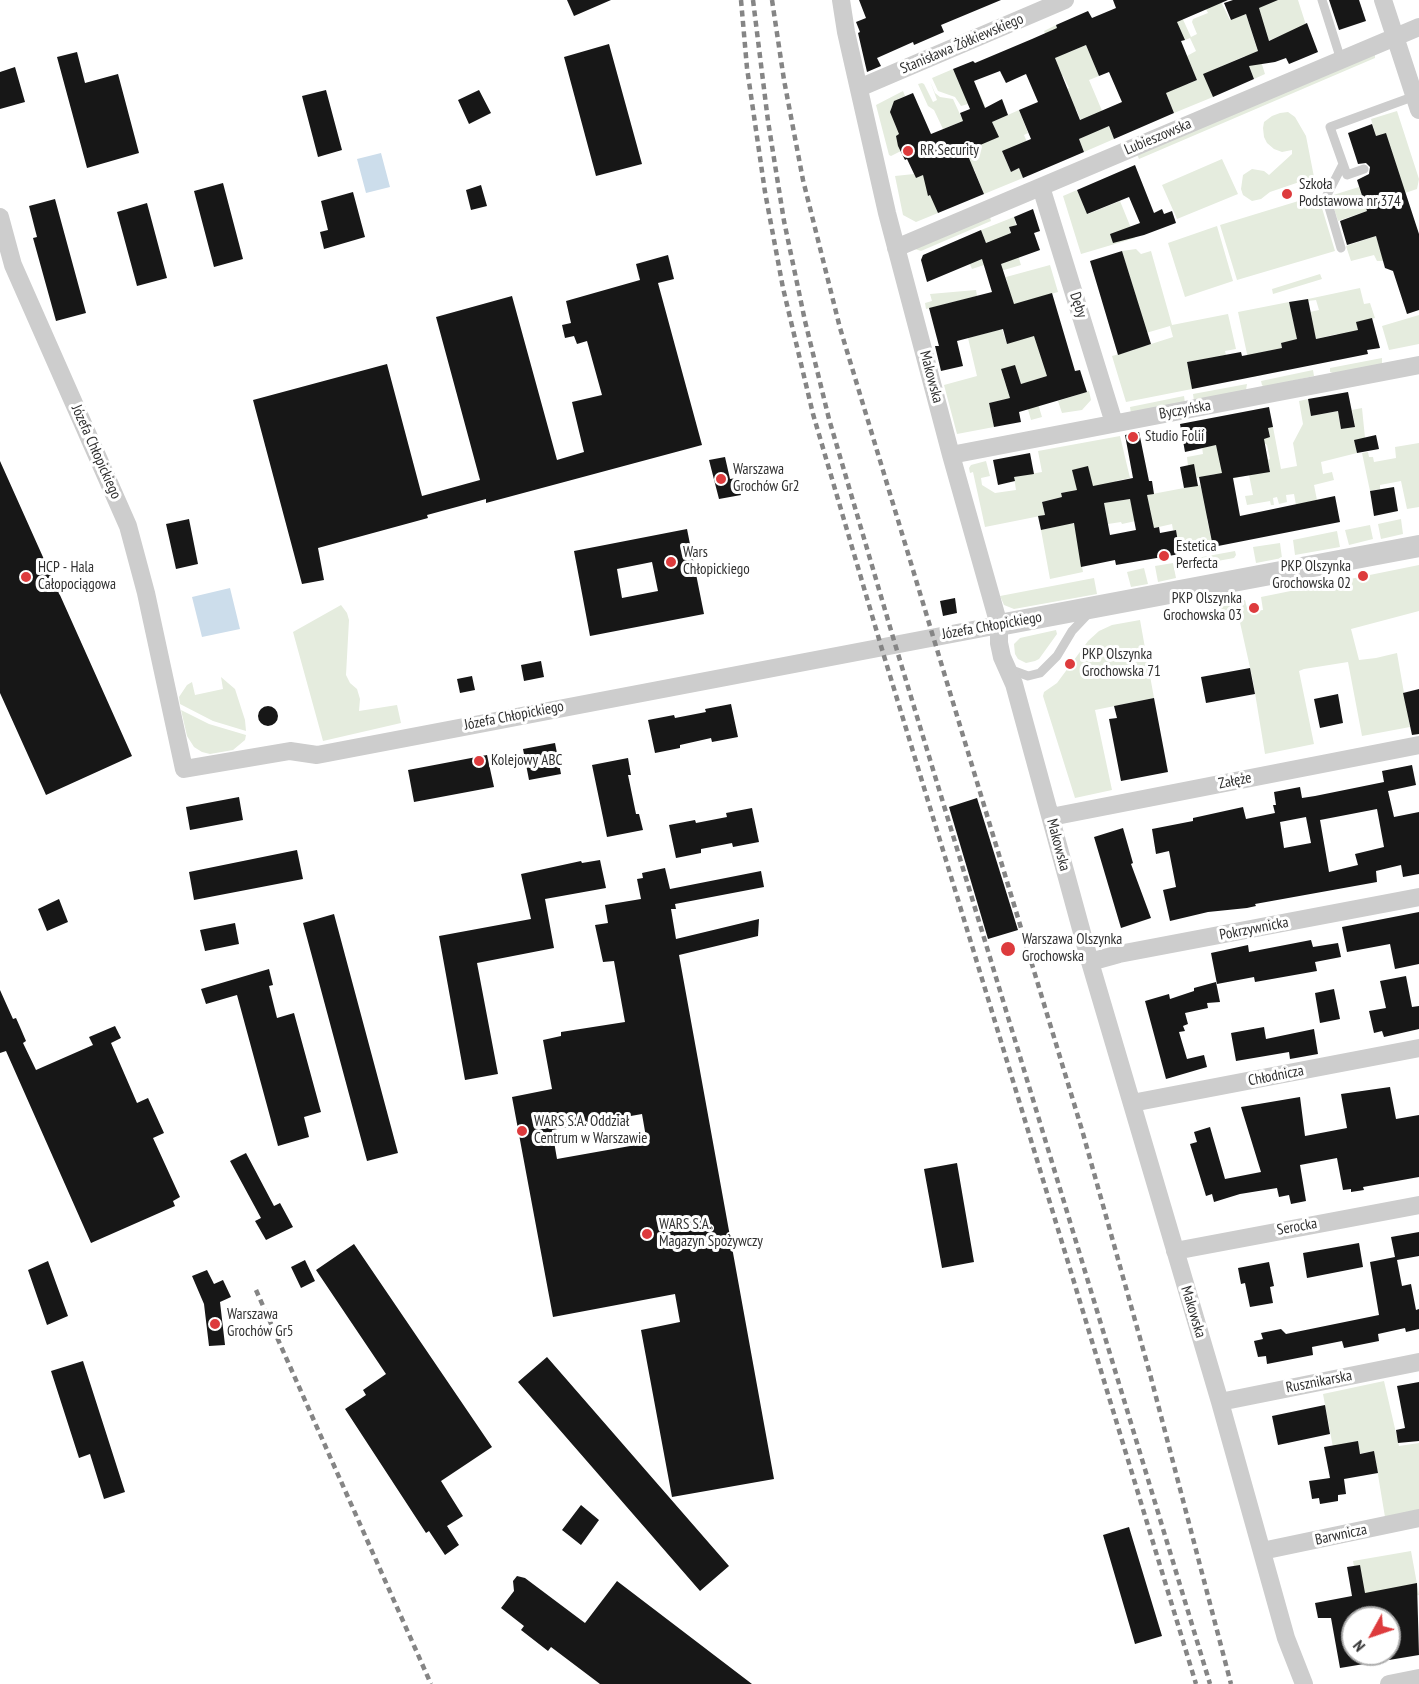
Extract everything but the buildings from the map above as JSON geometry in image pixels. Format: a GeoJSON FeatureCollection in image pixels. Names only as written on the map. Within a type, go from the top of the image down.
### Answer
{"type":"FeatureCollection","features":[{"type":"Feature","properties":{"kind":"street","name":"Makowska"},"geometry":{"type":"LineString","coordinates":[[841,0],[846,32],[896,248],[999,625],[999,643],[1005,667],[1014,684],[1090,962],[1220,1402],[1286,1638],[1304,1684]]}},
{"type":"Feature","properties":{"kind":"street","name":"Stanisława Żółkiewskiego"},"geometry":{"type":"LineString","coordinates":[[859,88],[1036,6],[1065,0]]}},
{"type":"Feature","properties":{"kind":"street"},"geometry":{"type":"LineString","coordinates":[[1383,0],[1417,103]]}},
{"type":"Feature","properties":{"kind":"street","name":"Lubieszowska"},"geometry":{"type":"LineString","coordinates":[[896,248],[1419,27]]}},
{"type":"Feature","properties":{"kind":"street","name":"Dęby"},"geometry":{"type":"LineString","coordinates":[[1041,187],[1114,423]]}},
{"type":"Feature","properties":{"kind":"street","name":"Józefa Chłopickiego"},"geometry":{"type":"LineString","coordinates":[[0,217],[13,264],[128,526],[146,593],[184,769],[290,751],[317,755],[1419,546]]}},
{"type":"Feature","properties":{"kind":"street","name":"Byczyńska"},"geometry":{"type":"LineString","coordinates":[[951,456],[1419,365]]}},
{"type":"Feature","properties":{"kind":"street","name":"Załęże"},"geometry":{"type":"LineString","coordinates":[[1050,817],[1419,745]]}},
{"type":"Feature","properties":{"kind":"street","name":"Pokrzywnicka"},"geometry":{"type":"LineString","coordinates":[[1090,962],[1119,954],[1419,897]]}},
{"type":"Feature","properties":{"kind":"street","name":"Chłodnicza"},"geometry":{"type":"LineString","coordinates":[[1132,1103],[1419,1048]]}},
{"type":"Feature","properties":{"kind":"street","name":"Serocka"},"geometry":{"type":"LineString","coordinates":[[1175,1251],[1419,1205]]}},
{"type":"Feature","properties":{"kind":"street","name":"Rusznikarska"},"geometry":{"type":"LineString","coordinates":[[1220,1402],[1419,1362]]}},
{"type":"Feature","properties":{"kind":"street","name":"Barwnicza"},"geometry":{"type":"LineString","coordinates":[[1262,1551],[1419,1518]]}},
{"type":"Feature","properties":{"kind":"street"},"geometry":{"type":"LineString","coordinates":[[1389,1684],[1419,1678]]}},
{"type":"Feature","properties":{"kind":"lane"},"geometry":{"type":"LineString","coordinates":[[1322,0],[1341,60]]}},
{"type":"Feature","properties":{"kind":"lane"},"geometry":{"type":"LineString","coordinates":[[1330,127],[1417,103]]}},
{"type":"Feature","properties":{"kind":"lane"},"geometry":{"type":"LineString","coordinates":[[1326,117],[1347,175],[1364,169]]}},
{"type":"Feature","properties":{"kind":"lane"},"geometry":{"type":"LineString","coordinates":[[1341,248],[1326,198],[1343,164]]}},
{"type":"Feature","properties":{"kind":"lane"},"geometry":{"type":"LineString","coordinates":[[1005,667],[1028,676],[1040,673],[1057,656],[1072,631],[1082,620],[1104,606]]}},
{"type":"Feature","properties":{"kind":"shaded area"},"geometry":{"type":"Polygon","coordinates":[[[1220,0],[1230,20],[1246,14],[1265,74],[1254,79],[1245,56],[1204,74],[1213,97],[1174,113],[1158,73],[1183,71],[1188,84],[1197,80],[1187,56],[1196,51],[1190,38],[1185,40],[1155,16],[1180,13],[1191,37],[1197,34],[1193,19],[1208,13],[1206,9],[1220,0]]]}},
{"type":"Feature","properties":{"kind":"shaded area"},"geometry":{"type":"Polygon","coordinates":[[[1257,0],[1298,0],[1306,25],[1263,43],[1257,0]]]}},
{"type":"Feature","properties":{"kind":"shaded area"},"geometry":{"type":"Polygon","coordinates":[[[1056,25],[1067,53],[1086,45],[1099,76],[1089,80],[1114,139],[1084,152],[1079,139],[1087,135],[1076,109],[1041,101],[1069,88],[1063,76],[1058,76],[1055,56],[1044,31],[1056,25]]]}},
{"type":"Feature","properties":{"kind":"shaded area"},"geometry":{"type":"Polygon","coordinates":[[[1375,53],[1375,58],[1139,159],[1137,154],[1375,53]]]}},
{"type":"Feature","properties":{"kind":"shaded area"},"geometry":{"type":"Polygon","coordinates":[[[953,69],[961,87],[970,93],[978,90],[992,122],[979,128],[968,104],[961,106],[955,97],[938,91],[932,78],[953,69]]]}},
{"type":"Feature","properties":{"kind":"shaded area"},"geometry":{"type":"Polygon","coordinates":[[[930,81],[935,93],[940,97],[953,99],[963,121],[943,129],[934,110],[928,106],[918,84],[924,84],[933,102],[937,100],[930,81]]]}},
{"type":"Feature","properties":{"kind":"shaded area"},"geometry":{"type":"Polygon","coordinates":[[[903,91],[905,96],[898,99],[891,108],[899,134],[901,151],[891,156],[876,105],[903,91]]]}},
{"type":"Feature","properties":{"kind":"shaded area"},"geometry":{"type":"Polygon","coordinates":[[[1019,110],[1028,133],[1024,135],[1027,142],[1003,154],[1011,172],[1019,168],[1023,178],[984,194],[974,169],[951,178],[928,196],[931,195],[938,213],[916,222],[903,215],[895,176],[914,174],[916,178],[997,133],[992,122],[1019,110]]]}},
{"type":"Feature","properties":{"kind":"shaded area"},"geometry":{"type":"Polygon","coordinates":[[[1397,111],[1419,179],[1417,189],[1405,193],[1386,134],[1376,136],[1371,119],[1397,111]]]}},
{"type":"Feature","properties":{"kind":"shaded area"},"geometry":{"type":"Polygon","coordinates":[[[1288,112],[1295,117],[1306,136],[1314,177],[1270,192],[1261,199],[1252,201],[1243,195],[1241,189],[1243,175],[1252,169],[1264,171],[1269,175],[1292,154],[1292,150],[1282,152],[1267,143],[1263,128],[1264,122],[1272,116],[1288,112]]]}},
{"type":"Feature","properties":{"kind":"shaded area"},"geometry":{"type":"Polygon","coordinates":[[[1222,159],[1238,194],[1177,219],[1162,185],[1222,159]]]}},
{"type":"Feature","properties":{"kind":"shaded area"},"geometry":{"type":"Polygon","coordinates":[[[1359,187],[1367,211],[1338,221],[1330,196],[1359,187]]]}},
{"type":"Feature","properties":{"kind":"shaded area"},"geometry":{"type":"Polygon","coordinates":[[[1077,190],[1088,214],[1120,201],[1135,238],[1081,254],[1063,196],[1077,190]]]}},
{"type":"Feature","properties":{"kind":"shaded area"},"geometry":{"type":"Polygon","coordinates":[[[1318,195],[1335,251],[1237,280],[1220,225],[1318,195]]]}},
{"type":"Feature","properties":{"kind":"shaded area"},"geometry":{"type":"Polygon","coordinates":[[[990,217],[991,221],[921,251],[915,249],[990,217]]]}},
{"type":"Feature","properties":{"kind":"shaded area"},"geometry":{"type":"Polygon","coordinates":[[[1014,217],[1016,225],[1009,228],[1021,265],[987,275],[1002,268],[1001,264],[984,265],[972,269],[959,240],[993,249],[990,241],[986,243],[981,230],[1014,217]]]}},
{"type":"Feature","properties":{"kind":"shaded area"},"geometry":{"type":"Polygon","coordinates":[[[1217,226],[1233,281],[1185,297],[1168,243],[1217,226]]]}},
{"type":"Feature","properties":{"kind":"shaded area"},"geometry":{"type":"Polygon","coordinates":[[[1376,236],[1384,261],[1377,261],[1374,255],[1351,261],[1346,246],[1376,236]]]}},
{"type":"Feature","properties":{"kind":"shaded area"},"geometry":{"type":"Polygon","coordinates":[[[1136,249],[1141,254],[1151,251],[1172,325],[1228,314],[1236,349],[1225,351],[1226,355],[1187,362],[1192,389],[1126,402],[1112,356],[1134,350],[1132,341],[1145,346],[1173,337],[1170,326],[1115,342],[1144,323],[1122,251],[1136,249]]]}},
{"type":"Feature","properties":{"kind":"shaded area"},"geometry":{"type":"Polygon","coordinates":[[[1050,265],[1058,292],[1025,301],[1050,375],[1031,381],[1042,417],[1031,420],[1020,381],[1001,370],[1006,385],[1012,383],[1015,397],[989,403],[994,427],[957,434],[944,385],[977,376],[968,338],[1002,329],[1007,344],[1008,287],[1006,277],[1050,265]]]}},
{"type":"Feature","properties":{"kind":"shaded area"},"geometry":{"type":"Polygon","coordinates":[[[1320,274],[1322,279],[1273,294],[1272,289],[1320,274]]]}},
{"type":"Feature","properties":{"kind":"shaded area"},"geometry":{"type":"Polygon","coordinates":[[[1360,288],[1364,304],[1370,303],[1375,318],[1357,322],[1358,332],[1338,339],[1337,334],[1316,339],[1310,312],[1319,310],[1316,300],[1308,301],[1308,299],[1360,288]]]}},
{"type":"Feature","properties":{"kind":"shaded area"},"geometry":{"type":"Polygon","coordinates":[[[976,290],[977,296],[926,309],[925,303],[932,301],[930,294],[976,290]]]}},
{"type":"Feature","properties":{"kind":"shaded area"},"geometry":{"type":"Polygon","coordinates":[[[1289,302],[1294,324],[1298,327],[1305,342],[1281,343],[1282,348],[1259,353],[1263,375],[1252,377],[1238,312],[1289,302]]]}},
{"type":"Feature","properties":{"kind":"shaded area"},"geometry":{"type":"Polygon","coordinates":[[[1419,315],[1419,344],[1389,350],[1382,326],[1419,315]]]}},
{"type":"Feature","properties":{"kind":"shaded area"},"geometry":{"type":"Polygon","coordinates":[[[1382,358],[1382,364],[1330,372],[1330,368],[1382,358]]]}},
{"type":"Feature","properties":{"kind":"shaded area"},"geometry":{"type":"Polygon","coordinates":[[[1313,370],[1314,376],[1264,387],[1262,385],[1261,381],[1313,370]]]}},
{"type":"Feature","properties":{"kind":"shaded area"},"geometry":{"type":"Polygon","coordinates":[[[1247,384],[1246,390],[1194,401],[1193,394],[1247,384]]]}},
{"type":"Feature","properties":{"kind":"shaded area"},"geometry":{"type":"Polygon","coordinates":[[[1089,391],[1091,400],[1082,410],[1062,413],[1058,401],[1089,391]]]}},
{"type":"Feature","properties":{"kind":"shaded area"},"geometry":{"type":"Polygon","coordinates":[[[1184,396],[1185,403],[1131,414],[1130,407],[1184,396]]]}},
{"type":"Feature","properties":{"kind":"shaded area"},"geometry":{"type":"Polygon","coordinates":[[[1308,399],[1311,416],[1338,411],[1341,429],[1355,427],[1352,410],[1362,408],[1365,438],[1356,449],[1357,453],[1321,462],[1323,474],[1332,472],[1334,480],[1314,485],[1317,500],[1296,505],[1294,494],[1286,495],[1287,502],[1279,504],[1277,497],[1273,498],[1274,505],[1271,505],[1270,501],[1247,505],[1245,496],[1253,495],[1249,475],[1270,471],[1267,445],[1257,438],[1270,437],[1268,428],[1273,427],[1281,469],[1297,466],[1293,443],[1303,424],[1299,401],[1308,399]]]}},
{"type":"Feature","properties":{"kind":"shaded area"},"geometry":{"type":"Polygon","coordinates":[[[1120,436],[1130,478],[1116,481],[1117,488],[1066,496],[1065,492],[1061,493],[1062,497],[1042,502],[1045,515],[985,527],[973,472],[970,473],[971,465],[986,461],[990,476],[981,478],[982,485],[995,493],[1016,490],[1014,477],[1042,472],[1038,451],[1120,436]]]}},
{"type":"Feature","properties":{"kind":"shaded area"},"geometry":{"type":"Polygon","coordinates":[[[1419,443],[1419,507],[1407,509],[1401,481],[1380,485],[1380,489],[1370,491],[1362,453],[1368,452],[1374,462],[1396,458],[1395,447],[1419,443]]]}},
{"type":"Feature","properties":{"kind":"shaded area"},"geometry":{"type":"Polygon","coordinates":[[[1216,445],[1249,475],[1217,482],[1215,474],[1197,478],[1194,465],[1188,466],[1187,457],[1203,454],[1202,447],[1216,445]]]}},
{"type":"Feature","properties":{"kind":"shaded area"},"geometry":{"type":"Polygon","coordinates":[[[1200,485],[1216,517],[1207,519],[1213,547],[1180,554],[1176,530],[1173,530],[1172,524],[1150,529],[1147,495],[1200,485]]]}},
{"type":"Feature","properties":{"kind":"shaded area"},"geometry":{"type":"Polygon","coordinates":[[[1130,499],[1140,520],[1108,524],[1104,503],[1130,499]]]}},
{"type":"Feature","properties":{"kind":"shaded area"},"geometry":{"type":"Polygon","coordinates":[[[1057,512],[1072,519],[1073,524],[1077,523],[1095,536],[1077,540],[1083,572],[1050,579],[1041,530],[1059,526],[1057,512]]]}},
{"type":"Feature","properties":{"kind":"shaded area"},"geometry":{"type":"Polygon","coordinates":[[[1401,519],[1403,534],[1381,539],[1378,524],[1401,519]]]}},
{"type":"Feature","properties":{"kind":"shaded area"},"geometry":{"type":"Polygon","coordinates":[[[1370,525],[1373,539],[1349,545],[1345,530],[1370,525]]]}},
{"type":"Feature","properties":{"kind":"shaded area"},"geometry":{"type":"Polygon","coordinates":[[[1337,531],[1340,547],[1295,555],[1293,540],[1337,531]]]}},
{"type":"Feature","properties":{"kind":"shaded area"},"geometry":{"type":"Polygon","coordinates":[[[1280,543],[1282,558],[1256,563],[1253,547],[1280,543]]]}},
{"type":"Feature","properties":{"kind":"shaded area"},"geometry":{"type":"Polygon","coordinates":[[[1235,551],[1234,558],[1190,566],[1186,560],[1235,551]]]}},
{"type":"Feature","properties":{"kind":"shaded area"},"geometry":{"type":"Polygon","coordinates":[[[1173,563],[1176,578],[1158,582],[1155,566],[1173,563]]]}},
{"type":"Feature","properties":{"kind":"shaded area"},"geometry":{"type":"Polygon","coordinates":[[[1419,565],[1419,611],[1351,629],[1359,660],[1397,653],[1410,727],[1362,736],[1348,662],[1304,669],[1299,671],[1314,744],[1265,754],[1253,681],[1237,609],[1221,611],[1221,604],[1245,600],[1248,612],[1263,610],[1261,597],[1419,565]]]}},
{"type":"Feature","properties":{"kind":"shaded area"},"geometry":{"type":"Polygon","coordinates":[[[1144,568],[1148,584],[1131,587],[1127,572],[1144,568]]]}},
{"type":"Feature","properties":{"kind":"shaded area"},"geometry":{"type":"Polygon","coordinates":[[[1094,578],[1097,594],[1014,609],[1004,605],[1000,596],[1094,578]]]}},
{"type":"Feature","properties":{"kind":"shaded area"},"geometry":{"type":"Polygon","coordinates":[[[341,605],[349,620],[346,675],[357,689],[360,699],[359,711],[397,705],[401,723],[323,741],[293,632],[341,605]]]}},
{"type":"Feature","properties":{"kind":"shaded area"},"geometry":{"type":"Polygon","coordinates":[[[1140,620],[1154,698],[1095,710],[1112,790],[1075,798],[1043,696],[1044,692],[1057,683],[1088,641],[1099,631],[1112,625],[1140,620]]]}},
{"type":"Feature","properties":{"kind":"shaded area"},"geometry":{"type":"Polygon","coordinates":[[[1056,630],[1057,634],[1039,659],[1026,663],[1018,659],[1014,644],[1020,638],[1056,630]]]}},
{"type":"Feature","properties":{"kind":"shaded area"},"geometry":{"type":"Polygon","coordinates":[[[221,677],[235,689],[245,720],[246,731],[213,721],[180,704],[179,697],[187,685],[192,682],[195,695],[223,689],[221,677]]]}},
{"type":"Feature","properties":{"kind":"shaded area"},"geometry":{"type":"Polygon","coordinates":[[[181,710],[209,724],[246,735],[245,740],[233,750],[210,754],[202,752],[194,747],[187,736],[181,710]]]}},
{"type":"Feature","properties":{"kind":"shaded area"},"geometry":{"type":"Polygon","coordinates":[[[1384,1381],[1399,1446],[1419,1443],[1419,1510],[1385,1517],[1374,1451],[1335,1458],[1323,1394],[1384,1381]]]}},
{"type":"Feature","properties":{"kind":"shaded area"},"geometry":{"type":"Polygon","coordinates":[[[1411,1551],[1419,1595],[1361,1606],[1353,1561],[1411,1551]]]}},
{"type":"Feature","properties":{"kind":"water"},"geometry":{"type":"Polygon","coordinates":[[[381,153],[390,187],[366,193],[357,159],[381,153]]]}},
{"type":"Feature","properties":{"kind":"water"},"geometry":{"type":"Polygon","coordinates":[[[230,588],[240,629],[202,637],[192,597],[230,588]]]}},
{"type":"Feature","properties":{"kind":"railway"},"geometry":{"type":"LineString","coordinates":[[741,0],[747,68],[765,192],[783,288],[813,414],[881,646],[1196,1684]]}},
{"type":"Feature","properties":{"kind":"railway"},"geometry":{"type":"LineString","coordinates":[[753,0],[768,121],[784,221],[829,419],[1210,1684]]}},
{"type":"Feature","properties":{"kind":"railway"},"geometry":{"type":"LineString","coordinates":[[772,0],[803,180],[840,328],[1082,1130],[1150,1374],[1231,1684]]}},
{"type":"Feature","properties":{"kind":"railway"},"geometry":{"type":"LineString","coordinates":[[256,1290],[431,1684]]}},
{"type":"Feature","properties":{"kind":"place","name":"RR Security"},"geometry":{"type":"Point","coordinates":[908,151]}},
{"type":"Feature","properties":{"kind":"place","name":"Szkoła Podstawowa nr 374"},"geometry":{"type":"Point","coordinates":[1287,194]}},
{"type":"Feature","properties":{"kind":"place","name":"Studio Folii"},"geometry":{"type":"Point","coordinates":[1133,437]}},
{"type":"Feature","properties":{"kind":"place","name":"Warszawa Grochów Gr2"},"geometry":{"type":"Point","coordinates":[721,479]}},
{"type":"Feature","properties":{"kind":"place","name":"Estetica Perfecta"},"geometry":{"type":"Point","coordinates":[1164,556]}},
{"type":"Feature","properties":{"kind":"place","name":"Wars Chłopickiego"},"geometry":{"type":"Point","coordinates":[671,562]}},
{"type":"Feature","properties":{"kind":"place","name":"PKP Olszynka Grochowska 02"},"geometry":{"type":"Point","coordinates":[1363,576]}},
{"type":"Feature","properties":{"kind":"place","name":"HCP - Hala Całopociągowa"},"geometry":{"type":"Point","coordinates":[26,577]}},
{"type":"Feature","properties":{"kind":"place","name":"PKP Olszynka Grochowska 03"},"geometry":{"type":"Point","coordinates":[1254,608]}},
{"type":"Feature","properties":{"kind":"place","name":"PKP Olszynka Grochowska 71"},"geometry":{"type":"Point","coordinates":[1070,664]}},
{"type":"Feature","properties":{"kind":"place","name":"Kolejowy ABC"},"geometry":{"type":"Point","coordinates":[479,761]}},
{"type":"Feature","properties":{"kind":"place","name":"Warszawa Olszynka Grochowska"},"geometry":{"type":"Point","coordinates":[1008,949]}},
{"type":"Feature","properties":{"kind":"place","name":"WARS S.A. Oddział Centrum w Warszawie"},"geometry":{"type":"Point","coordinates":[522,1131]}},
{"type":"Feature","properties":{"kind":"place","name":"WARS S.A. Magazyn Spożywczy"},"geometry":{"type":"Point","coordinates":[647,1234]}},
{"type":"Feature","properties":{"kind":"place","name":"Warszawa Grochów Gr5"},"geometry":{"type":"Point","coordinates":[215,1324]}}]}
